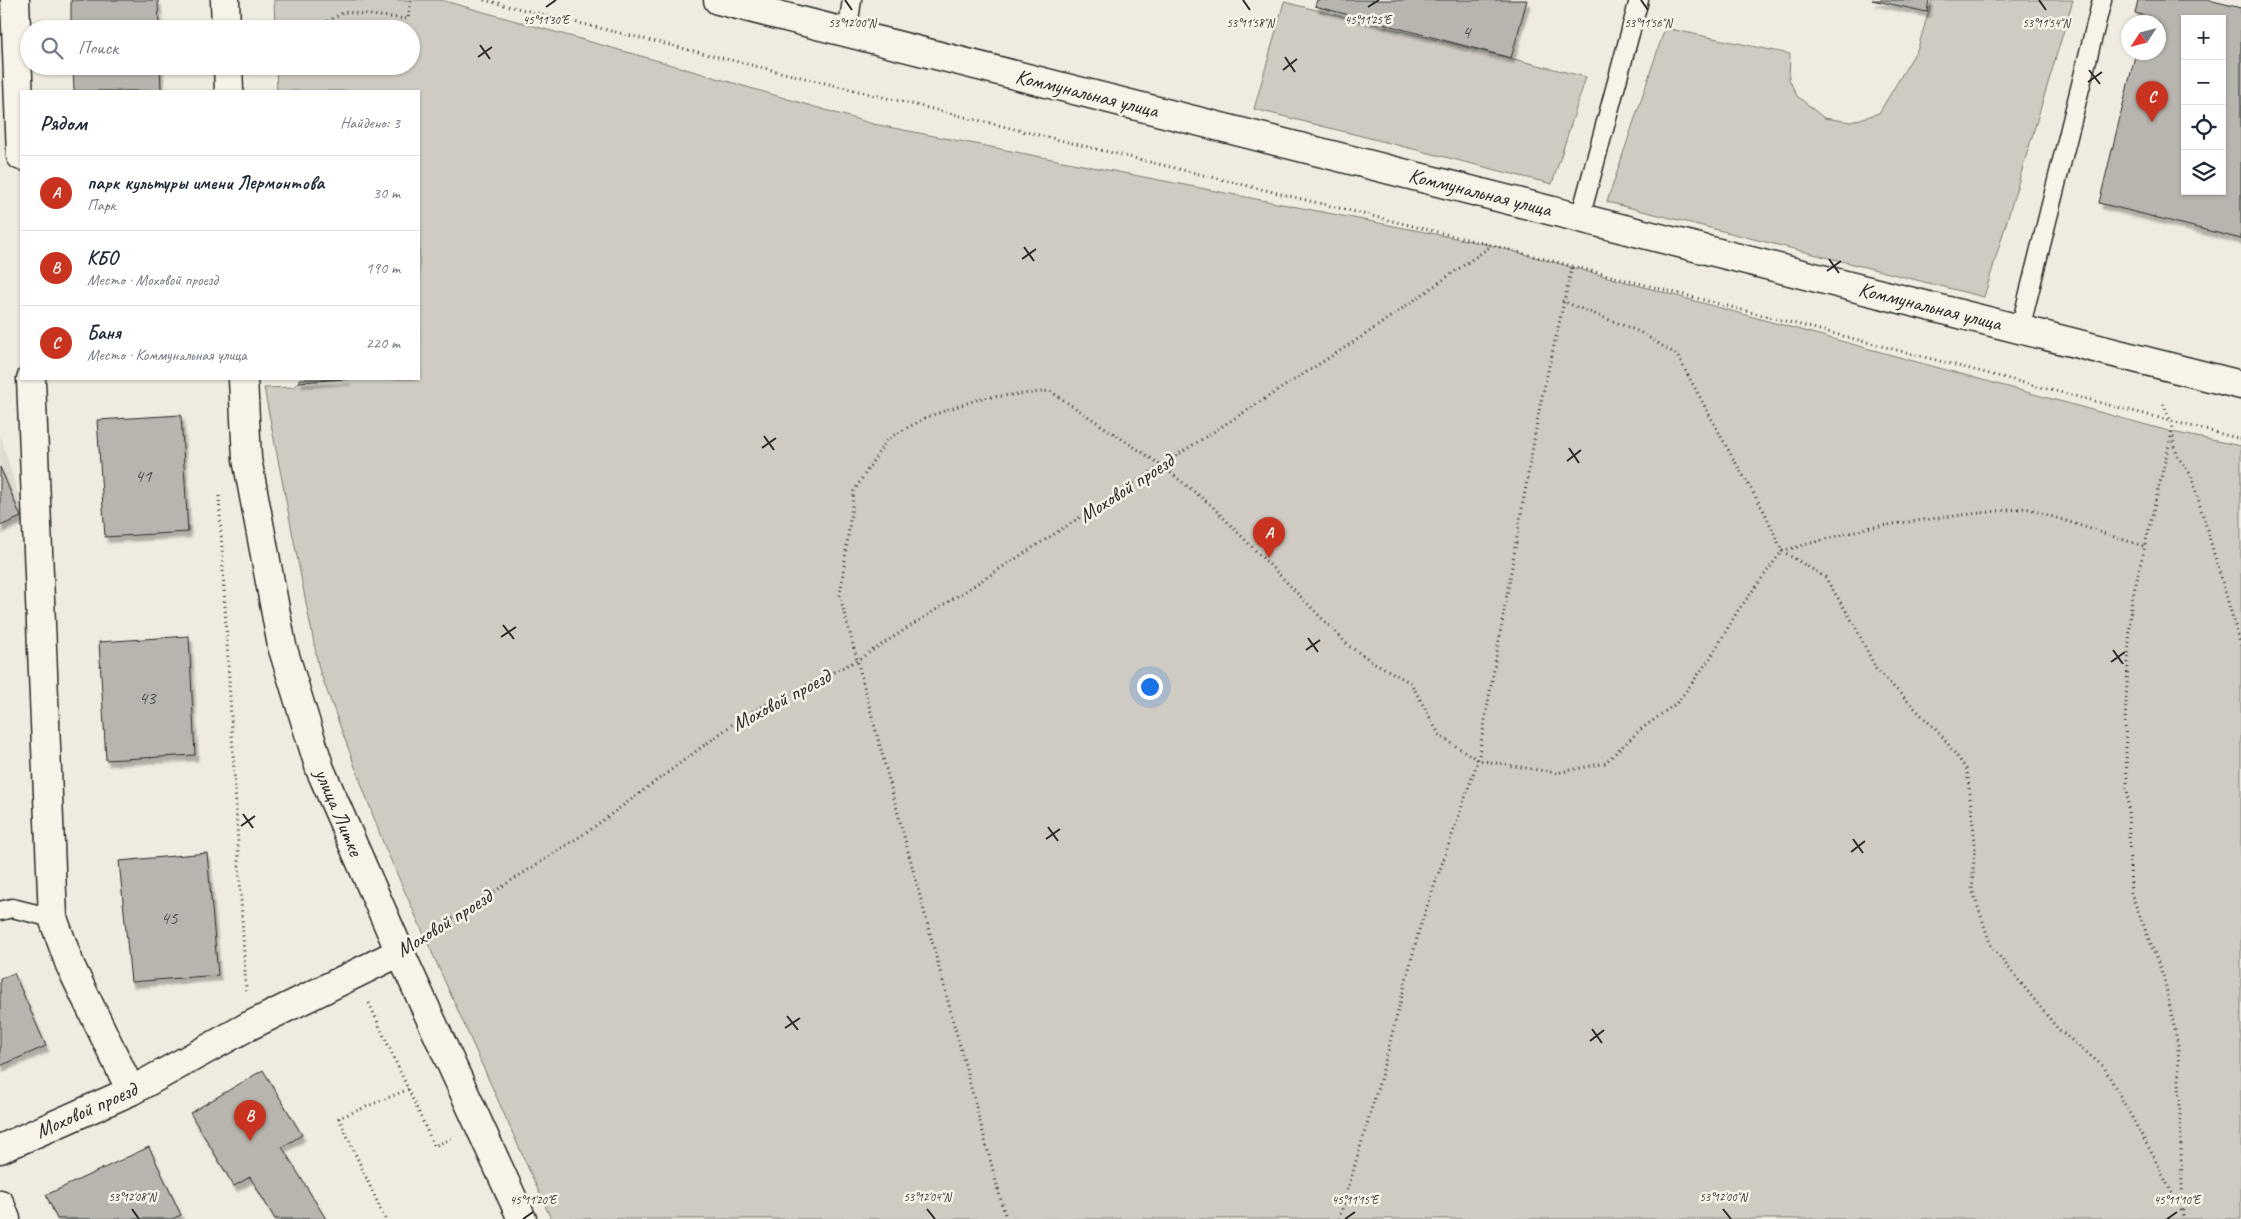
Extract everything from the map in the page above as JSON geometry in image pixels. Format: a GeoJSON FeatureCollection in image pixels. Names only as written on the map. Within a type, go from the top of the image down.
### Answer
{"type":"FeatureCollection","features":[{"type":"Feature","properties":{"kind":"street"},"geometry":{"type":"LineString","coordinates":[[15,0],[20,130]]}},
{"type":"Feature","properties":{"kind":"street"},"geometry":{"type":"LineString","coordinates":[[225,0],[226,20]]}},
{"type":"Feature","properties":{"kind":"street","name":"Коммунальная улица"},"geometry":{"type":"LineString","coordinates":[[718,0],[2241,385]]}},
{"type":"Feature","properties":{"kind":"street"},"geometry":{"type":"LineString","coordinates":[[228,75],[229,90]]}},
{"type":"Feature","properties":{"kind":"street"},"geometry":{"type":"LineString","coordinates":[[31,380],[53,918],[70,965],[131,1091]]}},
{"type":"Feature","properties":{"kind":"street","name":"улица Литке"},"geometry":{"type":"LineString","coordinates":[[243,380],[247,459],[282,646],[320,769],[400,952],[522,1219]]}},
{"type":"Feature","properties":{"kind":"street","name":"Моховой проезд"},"geometry":{"type":"LineString","coordinates":[[0,1149],[131,1091],[247,1027],[400,952]]}},
{"type":"Feature","properties":{"kind":"street"},"geometry":{"type":"LineString","coordinates":[[0,1204],[6,1219]]}},
{"type":"Feature","properties":{"kind":"lane"},"geometry":{"type":"LineString","coordinates":[[847,32],[852,0]]}},
{"type":"Feature","properties":{"kind":"lane"},"geometry":{"type":"LineString","coordinates":[[1580,218],[1639,0]]}},
{"type":"Feature","properties":{"kind":"lane"},"geometry":{"type":"LineString","coordinates":[[2020,329],[2102,0]]}},
{"type":"Feature","properties":{"kind":"lane"},"geometry":{"type":"LineString","coordinates":[[0,910],[12,908],[53,918]]}},
{"type":"Feature","properties":{"kind":"path"},"geometry":{"type":"LineString","coordinates":[[330,20],[344,12],[408,19],[411,0]]}},
{"type":"Feature","properties":{"kind":"path"},"geometry":{"type":"LineString","coordinates":[[484,0],[1492,245],[2241,439]]}},
{"type":"Feature","properties":{"kind":"path","name":"Моховой проезд"},"geometry":{"type":"LineString","coordinates":[[400,952],[590,830],[745,715],[856,661],[1366,334],[1492,245]]}},
{"type":"Feature","properties":{"kind":"path"},"geometry":{"type":"LineString","coordinates":[[1339,1219],[1382,1073],[1419,930],[1478,760],[1540,406],[1562,301],[1572,267]]}},
{"type":"Feature","properties":{"kind":"path"},"geometry":{"type":"LineString","coordinates":[[1562,301],[1640,332],[1677,355],[1765,513],[1782,551],[1825,577],[1854,624],[1876,669],[1942,736],[1967,770],[1974,842],[1972,889],[1991,946],[2058,1029],[2104,1068],[2150,1150],[2184,1218]]}},
{"type":"Feature","properties":{"kind":"path"},"geometry":{"type":"LineString","coordinates":[[1006,1219],[840,596],[854,491],[886,439],[927,418],[982,398],[1050,390],[1161,465],[1211,505],[1349,646],[1411,683],[1440,736],[1478,760],[1556,773],[1605,763],[1640,730],[1678,702],[1711,657],[1737,612],[1782,551],[1866,528],[1944,516],[2026,508],[2146,547]]}},
{"type":"Feature","properties":{"kind":"path"},"geometry":{"type":"LineString","coordinates":[[2163,404],[2173,426],[2146,547],[2131,604],[2125,713],[2131,893],[2164,978],[2178,1045],[2184,1218]]}},
{"type":"Feature","properties":{"kind":"path"},"geometry":{"type":"LineString","coordinates":[[2172,432],[2177,456],[2191,475],[2241,646]]}},
{"type":"Feature","properties":{"kind":"path"},"geometry":{"type":"LineString","coordinates":[[219,488],[247,1027]]}},
{"type":"Feature","properties":{"kind":"path"},"geometry":{"type":"LineString","coordinates":[[356,975],[434,1146],[456,1137]]}},
{"type":"Feature","properties":{"kind":"path"},"geometry":{"type":"LineString","coordinates":[[385,1219],[339,1118],[409,1089]]}},
{"type":"Feature","properties":{"kind":"shaded area"},"geometry":{"type":"Polygon","coordinates":[[[274,0],[441,0],[873,124],[1491,245],[2172,432],[2241,446],[2241,1219],[551,1219],[384,845],[319,669],[264,388],[293,387],[302,380],[420,380],[420,90],[277,90],[276,75],[420,75],[420,20],[275,20],[274,0]]]}},
{"type":"Feature","properties":{"kind":"shaded area"},"geometry":{"type":"Polygon","coordinates":[[[1932,0],[2073,0],[1984,297],[1607,202],[1665,28],[1790,54],[1789,79],[1797,96],[1824,118],[1851,122],[1879,113],[1918,48],[1932,0]]]}},
{"type":"Feature","properties":{"kind":"shaded area"},"geometry":{"type":"Polygon","coordinates":[[[1284,2],[1586,77],[1552,184],[1254,109],[1284,2]]]}},
{"type":"Feature","properties":{"kind":"shaded area"},"geometry":{"type":"Polygon","coordinates":[[[0,434],[27,524],[0,536],[0,434]]]}},
{"type":"Feature","properties":{"kind":"building"},"geometry":{"type":"Polygon","coordinates":[[[71,0],[158,0],[159,20],[71,20],[71,0]]]}},
{"type":"Feature","properties":{"kind":"building"},"geometry":{"type":"Polygon","coordinates":[[[1317,0],[1527,0],[1511,58],[1315,6],[1317,0]]]}},
{"type":"Feature","properties":{"kind":"building"},"geometry":{"type":"Polygon","coordinates":[[[1872,0],[1929,0],[1927,12],[1872,0]]]}},
{"type":"Feature","properties":{"kind":"building"},"geometry":{"type":"Polygon","coordinates":[[[2138,0],[2209,0],[2241,8],[2241,239],[2099,203],[2134,60],[2166,60],[2166,15],[2142,15],[2135,13],[2138,0]]]}},
{"type":"Feature","properties":{"kind":"building"},"geometry":{"type":"Polygon","coordinates":[[[73,75],[160,75],[161,90],[74,90],[73,75]]]}},
{"type":"Feature","properties":{"kind":"building"},"geometry":{"type":"Polygon","coordinates":[[[299,380],[332,380],[299,382],[299,380]]]}},
{"type":"Feature","properties":{"kind":"building"},"geometry":{"type":"Polygon","coordinates":[[[181,415],[188,532],[105,537],[97,420],[181,415]]]}},
{"type":"Feature","properties":{"kind":"building"},"geometry":{"type":"Polygon","coordinates":[[[0,467],[21,517],[0,526],[0,467]]]}},
{"type":"Feature","properties":{"kind":"building"},"geometry":{"type":"Polygon","coordinates":[[[189,636],[195,755],[106,760],[99,642],[189,636]]]}},
{"type":"Feature","properties":{"kind":"building"},"geometry":{"type":"Polygon","coordinates":[[[207,853],[218,975],[131,982],[119,861],[207,853]]]}},
{"type":"Feature","properties":{"kind":"building"},"geometry":{"type":"Polygon","coordinates":[[[14,973],[46,1046],[0,1066],[0,979],[14,973]]]}},
{"type":"Feature","properties":{"kind":"building"},"geometry":{"type":"Polygon","coordinates":[[[263,1070],[302,1135],[282,1147],[326,1219],[275,1219],[250,1177],[234,1186],[190,1113],[263,1070]]]}},
{"type":"Feature","properties":{"kind":"building"},"geometry":{"type":"Polygon","coordinates":[[[149,1147],[181,1215],[172,1219],[57,1219],[46,1195],[149,1147]]]}},
{"type":"Feature","properties":{"kind":"place","name":"Баня"},"geometry":{"type":"Point","coordinates":[2152,122]}},
{"type":"Feature","properties":{"kind":"place","name":"парк культуры имени Лермонтова"},"geometry":{"type":"Point","coordinates":[1269,558]}},
{"type":"Feature","properties":{"kind":"place","name":"КБО"},"geometry":{"type":"Point","coordinates":[250,1141]}}]}
